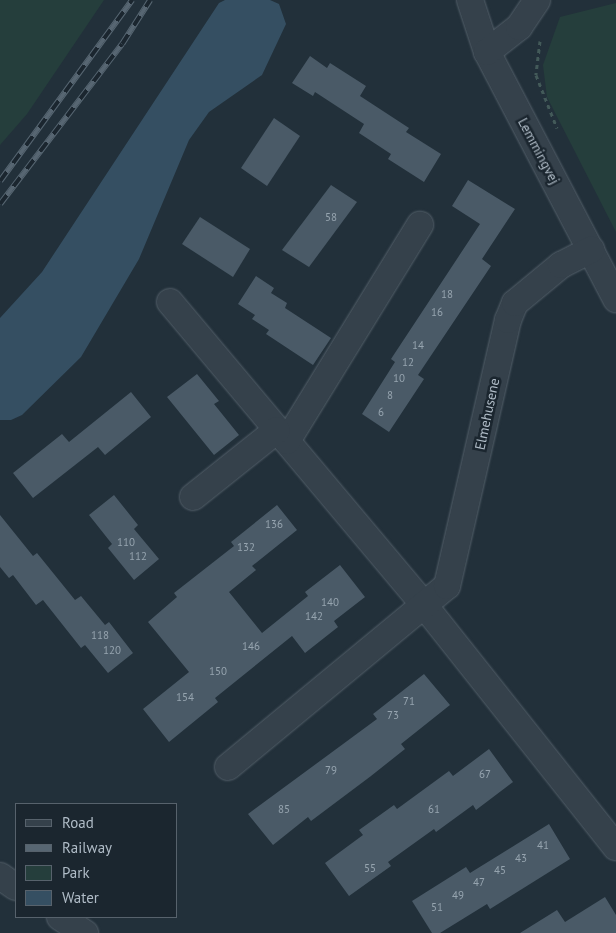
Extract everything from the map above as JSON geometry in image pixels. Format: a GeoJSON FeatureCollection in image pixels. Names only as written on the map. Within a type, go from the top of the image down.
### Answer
{"type":"FeatureCollection","features":[{"type":"Feature","properties":{"kind":"street","name":"Lemmingvej"},"geometry":{"type":"LineString","coordinates":[[470,0],[487,52],[616,299]]}},
{"type":"Feature","properties":{"kind":"street"},"geometry":{"type":"LineString","coordinates":[[487,52],[519,27],[537,0]]}},
{"type":"Feature","properties":{"kind":"street"},"geometry":{"type":"LineString","coordinates":[[193,496],[282,436],[420,225]]}},
{"type":"Feature","properties":{"kind":"street","name":"Elmehusene"},"geometry":{"type":"LineString","coordinates":[[228,767],[447,586],[453,570],[508,320],[514,303],[561,265],[591,250]]}},
{"type":"Feature","properties":{"kind":"street"},"geometry":{"type":"LineString","coordinates":[[170,302],[424,605],[616,847]]}},
{"type":"Feature","properties":{"kind":"street"},"geometry":{"type":"LineString","coordinates":[[0,876],[15,886]]}},
{"type":"Feature","properties":{"kind":"street"},"geometry":{"type":"LineString","coordinates":[[62,918],[85,933]]}},
{"type":"Feature","properties":{"kind":"path"},"geometry":{"type":"LineString","coordinates":[[541,39],[536,75],[560,135]]}},
{"type":"Feature","properties":{"kind":"green space"},"geometry":{"type":"Polygon","coordinates":[[[0,0],[104,0],[27,114],[0,145],[0,0]]]}},
{"type":"Feature","properties":{"kind":"green space"},"geometry":{"type":"Polygon","coordinates":[[[616,3],[616,232],[547,97],[543,65],[560,17],[616,3]]]}},
{"type":"Feature","properties":{"kind":"water"},"geometry":{"type":"Polygon","coordinates":[[[225,0],[270,0],[279,4],[286,24],[262,75],[209,112],[189,140],[139,259],[81,357],[22,415],[11,420],[0,420],[0,318],[42,272],[219,3],[225,0]]]}},
{"type":"Feature","properties":{"kind":"building"},"geometry":{"type":"Polygon","coordinates":[[[310,56],[327,68],[330,63],[366,86],[360,96],[409,128],[406,132],[441,154],[424,182],[388,159],[391,154],[359,133],[364,124],[315,92],[313,96],[292,83],[310,56]]]}},
{"type":"Feature","properties":{"kind":"building"},"geometry":{"type":"Polygon","coordinates":[[[274,118],[300,136],[267,186],[241,168],[274,118]]]}},
{"type":"Feature","properties":{"kind":"building"},"geometry":{"type":"Polygon","coordinates":[[[468,180],[515,209],[482,259],[491,266],[418,375],[424,379],[389,432],[362,414],[395,362],[391,359],[480,224],[452,206],[468,180]]]}},
{"type":"Feature","properties":{"kind":"building"},"geometry":{"type":"Polygon","coordinates":[[[331,185],[357,202],[309,267],[282,250],[331,185]]]}},
{"type":"Feature","properties":{"kind":"building"},"geometry":{"type":"Polygon","coordinates":[[[200,217],[250,249],[233,277],[182,244],[200,217]]]}},
{"type":"Feature","properties":{"kind":"building"},"geometry":{"type":"Polygon","coordinates":[[[256,276],[274,288],[271,293],[287,303],[285,308],[331,338],[313,365],[266,334],[269,330],[252,319],[255,315],[238,304],[256,276]]]}},
{"type":"Feature","properties":{"kind":"building"},"geometry":{"type":"Polygon","coordinates":[[[197,374],[219,401],[214,404],[239,435],[214,455],[167,397],[197,374]]]}},
{"type":"Feature","properties":{"kind":"building"},"geometry":{"type":"Polygon","coordinates":[[[131,392],[151,417],[105,455],[98,447],[33,498],[13,473],[62,434],[69,442],[131,392]]]}},
{"type":"Feature","properties":{"kind":"building"},"geometry":{"type":"Polygon","coordinates":[[[114,495],[138,525],[134,529],[159,559],[134,580],[108,548],[112,544],[89,515],[114,495]]]}},
{"type":"Feature","properties":{"kind":"building"},"geometry":{"type":"Polygon","coordinates":[[[277,505],[297,530],[252,566],[256,570],[229,592],[262,633],[308,596],[305,592],[340,565],[365,597],[334,621],[338,627],[305,653],[292,636],[215,698],[218,702],[169,742],[143,709],[189,672],[148,622],[177,597],[174,593],[234,546],[231,542],[277,505]]]}},
{"type":"Feature","properties":{"kind":"building"},"geometry":{"type":"Polygon","coordinates":[[[0,515],[33,556],[37,553],[75,600],[81,596],[105,625],[109,622],[133,653],[108,673],[85,645],[81,648],[43,600],[36,605],[13,575],[9,578],[0,567],[0,515]]]}},
{"type":"Feature","properties":{"kind":"building"},"geometry":{"type":"Polygon","coordinates":[[[424,674],[450,705],[401,744],[405,749],[371,776],[311,821],[308,817],[273,845],[248,814],[377,719],[373,714],[424,674]]]}},
{"type":"Feature","properties":{"kind":"building"},"geometry":{"type":"Polygon","coordinates":[[[489,749],[513,782],[476,810],[473,805],[436,832],[434,829],[388,862],[391,866],[349,896],[325,863],[363,835],[359,830],[394,805],[397,809],[449,771],[453,776],[489,749]]]}},
{"type":"Feature","properties":{"kind":"building"},"geometry":{"type":"Polygon","coordinates":[[[549,824],[570,859],[490,909],[487,904],[440,933],[432,933],[412,901],[466,867],[470,873],[549,824]]]}},
{"type":"Feature","properties":{"kind":"building"},"geometry":{"type":"Polygon","coordinates":[[[605,897],[616,915],[616,933],[520,933],[557,910],[565,922],[605,897]]]}},
{"type":"Feature","properties":{"kind":"railway"},"geometry":{"type":"LineString","coordinates":[[0,181],[132,0]]}},
{"type":"Feature","properties":{"kind":"railway"},"geometry":{"type":"LineString","coordinates":[[0,204],[122,44],[150,0]]}}]}
